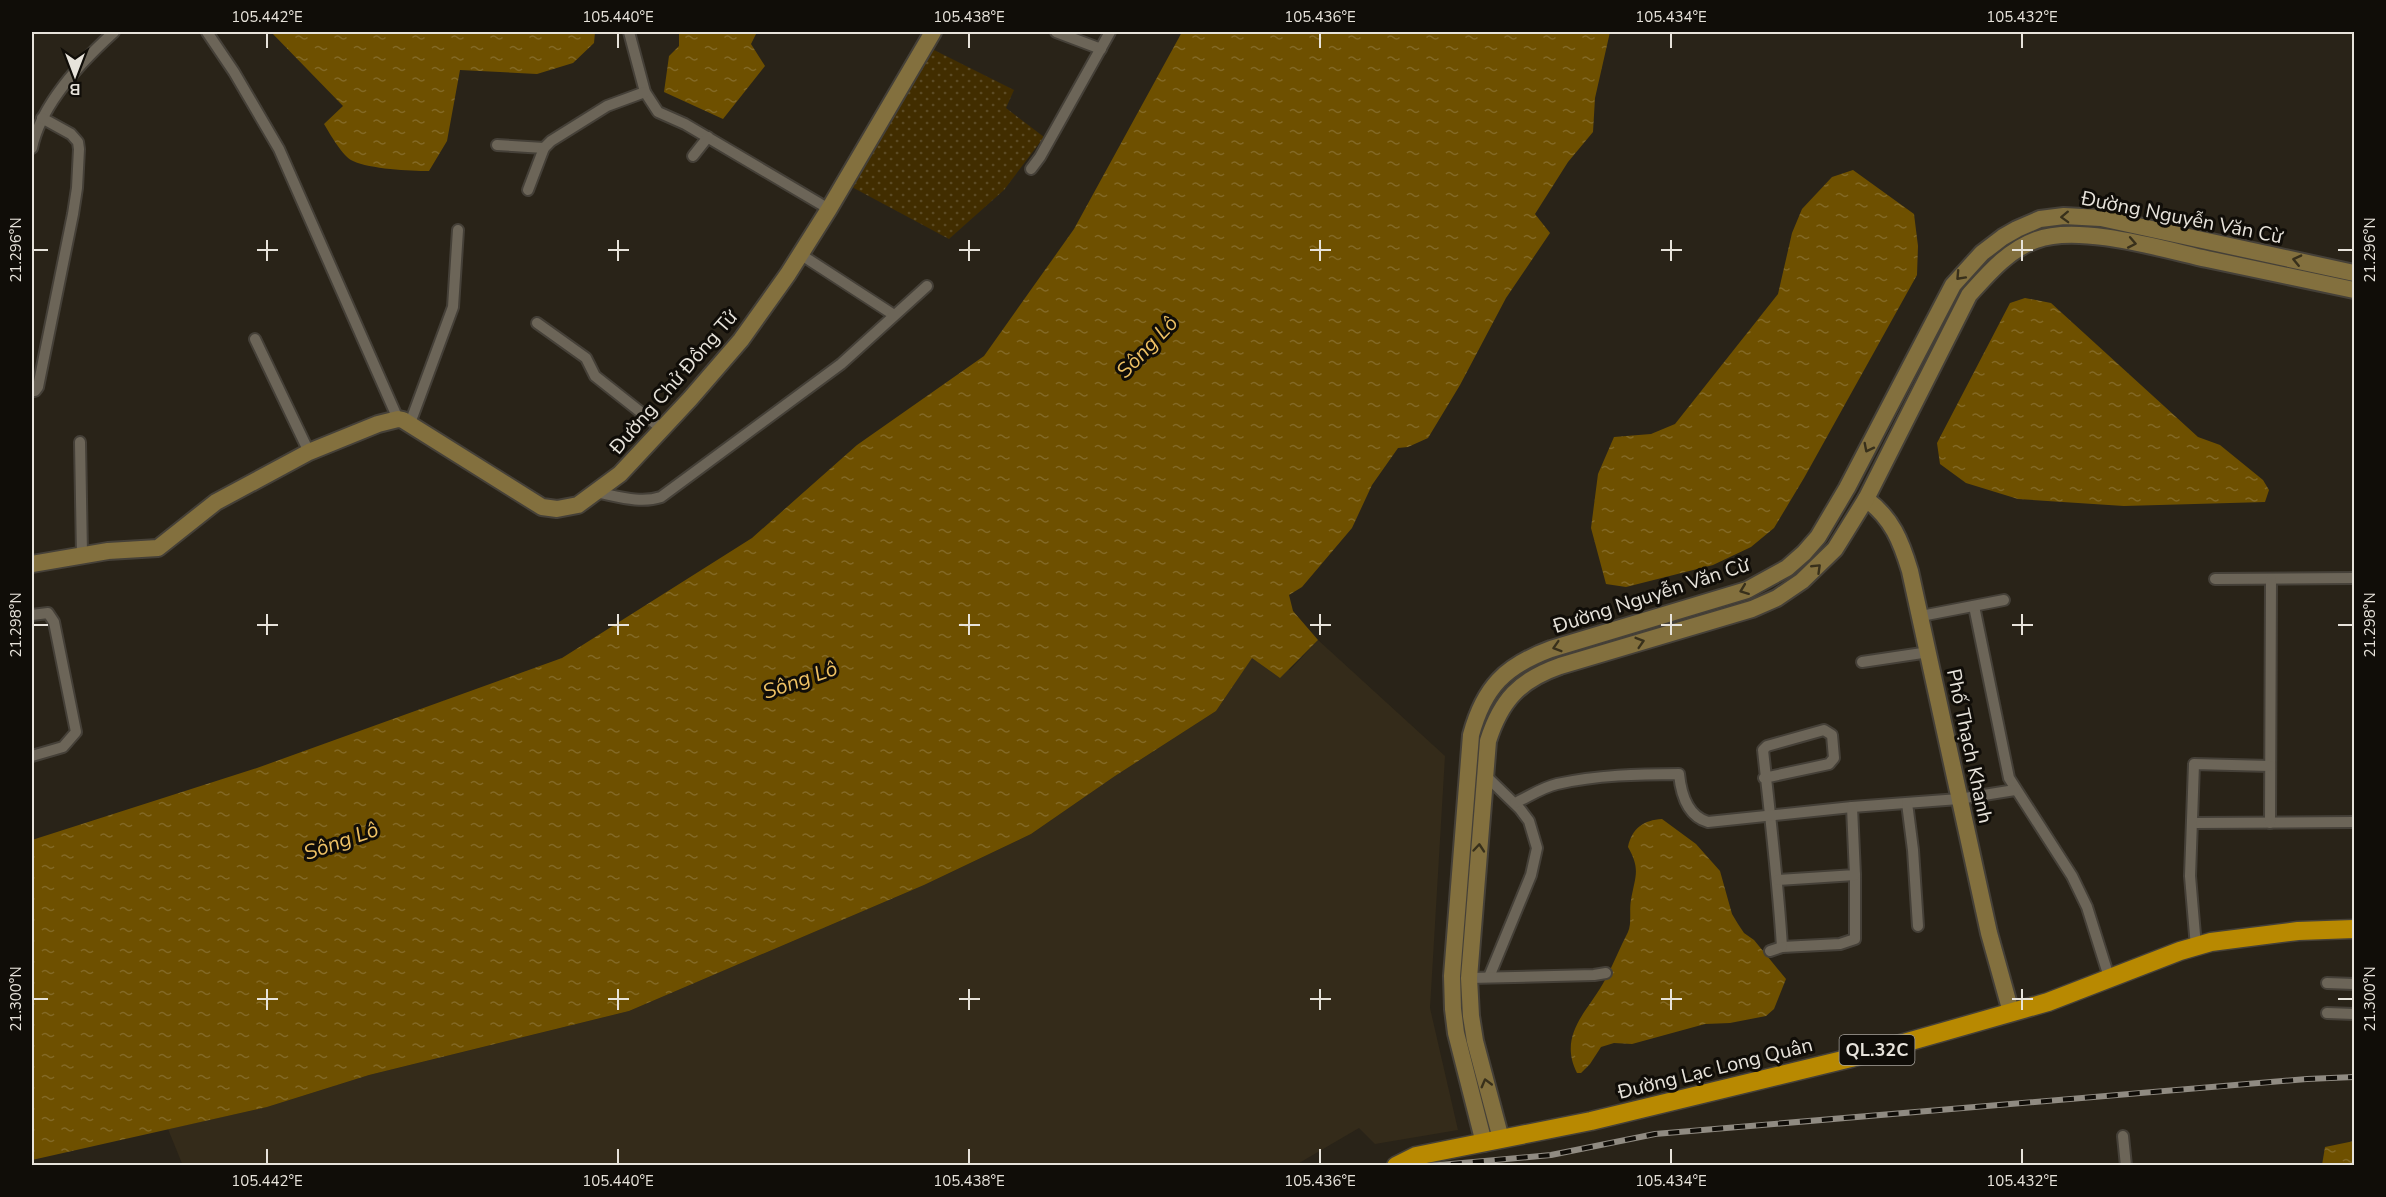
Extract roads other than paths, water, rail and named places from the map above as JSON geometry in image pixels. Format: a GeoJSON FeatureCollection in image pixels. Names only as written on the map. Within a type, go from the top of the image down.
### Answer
{"type":"FeatureCollection","features":[{"type":"Feature","properties":{"kind":"highway","name":"Đường Lạc Long Quân"},"geometry":{"type":"LineString","coordinates":[[1396,1166],[1416,1156],[1591,1121],[1840,1060],[2074,993],[2109,977],[2196,946],[2244,937],[2355,928]]}},
{"type":"Feature","properties":{"kind":"main road","name":"Đường Chử Đồng Tử"},"geometry":{"type":"LineString","coordinates":[[404,423],[542,507],[557,509],[569,507],[588,499],[620,474],[741,340],[829,209],[933,32]]}},
{"type":"Feature","properties":{"kind":"main road","name":"Đường Nguyễn Văn Cừ"},"geometry":{"type":"LineString","coordinates":[[1493,1141],[1471,1016],[1467,883],[1471,735],[1476,715],[1495,683],[1508,670],[1525,659],[1551,649],[1748,590],[1787,568],[1818,537],[1847,488],[1953,285],[1982,253],[2003,237],[2040,219],[2064,216],[2101,218],[2355,273]]}},
{"type":"Feature","properties":{"kind":"main road","name":"Đường Nguyễn Văn Cừ"},"geometry":{"type":"LineString","coordinates":[[1493,1141],[1456,1033],[1452,976],[1485,775],[1488,741],[1499,712],[1521,686],[1537,674],[1560,666],[1752,609],[1777,598],[1802,582],[1835,549],[1866,499],[1970,295],[1994,268],[2014,252],[2036,240],[2057,236],[2102,237],[2355,290]]}},
{"type":"Feature","properties":{"kind":"main road"},"geometry":{"type":"LineString","coordinates":[[32,564],[108,551],[158,548],[216,502],[309,452],[378,424],[404,423]]}},
{"type":"Feature","properties":{"kind":"main road","name":"Phố Thạch Khanh"},"geometry":{"type":"LineString","coordinates":[[1866,499],[1885,515],[1898,534],[1910,571],[1989,933],[2011,1012]]}},
{"type":"Feature","properties":{"kind":"street"},"geometry":{"type":"LineString","coordinates":[[32,148],[42,118],[80,64],[114,32]]}},
{"type":"Feature","properties":{"kind":"street"},"geometry":{"type":"LineString","coordinates":[[207,32],[234,72],[279,149],[404,423]]}},
{"type":"Feature","properties":{"kind":"street"},"geometry":{"type":"LineString","coordinates":[[629,32],[645,92],[658,112],[708,137],[829,209]]}},
{"type":"Feature","properties":{"kind":"street"},"geometry":{"type":"LineString","coordinates":[[1056,32],[1101,49]]}},
{"type":"Feature","properties":{"kind":"street"},"geometry":{"type":"LineString","coordinates":[[1031,169],[1040,158],[1110,32]]}},
{"type":"Feature","properties":{"kind":"street"},"geometry":{"type":"LineString","coordinates":[[528,190],[544,148],[551,141],[608,106],[645,92]]}},
{"type":"Feature","properties":{"kind":"street"},"geometry":{"type":"LineString","coordinates":[[32,391],[38,387],[56,301],[77,188],[79,149],[78,142],[71,134],[42,118]]}},
{"type":"Feature","properties":{"kind":"street"},"geometry":{"type":"LineString","coordinates":[[693,156],[708,137]]}},
{"type":"Feature","properties":{"kind":"street"},"geometry":{"type":"LineString","coordinates":[[496,145],[544,148]]}},
{"type":"Feature","properties":{"kind":"street"},"geometry":{"type":"LineString","coordinates":[[404,423],[453,307],[458,230]]}},
{"type":"Feature","properties":{"kind":"street"},"geometry":{"type":"LineString","coordinates":[[800,254],[894,315]]}},
{"type":"Feature","properties":{"kind":"street"},"geometry":{"type":"LineString","coordinates":[[595,492],[629,499],[653,500],[661,497],[841,364],[927,286]]}},
{"type":"Feature","properties":{"kind":"street"},"geometry":{"type":"LineString","coordinates":[[537,323],[586,358],[595,376],[662,429]]}},
{"type":"Feature","properties":{"kind":"street"},"geometry":{"type":"LineString","coordinates":[[255,339],[309,452]]}},
{"type":"Feature","properties":{"kind":"street"},"geometry":{"type":"LineString","coordinates":[[80,442],[82,555]]}},
{"type":"Feature","properties":{"kind":"street"},"geometry":{"type":"LineString","coordinates":[[2215,579],[2355,578]]}},
{"type":"Feature","properties":{"kind":"street"},"geometry":{"type":"LineString","coordinates":[[2270,822],[2271,579]]}},
{"type":"Feature","properties":{"kind":"street"},"geometry":{"type":"LineString","coordinates":[[1921,616],[2004,600]]}},
{"type":"Feature","properties":{"kind":"street"},"geometry":{"type":"LineString","coordinates":[[1974,606],[2010,778],[2015,790],[2072,876],[2087,907],[2109,977]]}},
{"type":"Feature","properties":{"kind":"street"},"geometry":{"type":"LineString","coordinates":[[32,615],[48,613],[54,622],[76,732],[63,747],[32,756]]}},
{"type":"Feature","properties":{"kind":"street"},"geometry":{"type":"LineString","coordinates":[[1862,662],[1929,652]]}},
{"type":"Feature","properties":{"kind":"street"},"geometry":{"type":"LineString","coordinates":[[1764,778],[1829,764],[1834,758],[1832,735],[1824,730],[1767,746],[1763,750],[1764,778],[1778,880],[1782,947]]}},
{"type":"Feature","properties":{"kind":"street"},"geometry":{"type":"LineString","coordinates":[[2196,946],[2190,876],[2194,764],[2270,766]]}},
{"type":"Feature","properties":{"kind":"street"},"geometry":{"type":"LineString","coordinates":[[1515,803],[1555,784],[1617,776],[1679,774],[1688,808],[1701,820],[1708,822],[1959,799],[2015,790]]}},
{"type":"Feature","properties":{"kind":"street"},"geometry":{"type":"LineString","coordinates":[[1485,775],[1515,803],[1529,821],[1537,848],[1531,875],[1489,977]]}},
{"type":"Feature","properties":{"kind":"street"},"geometry":{"type":"LineString","coordinates":[[1907,803],[1918,926]]}},
{"type":"Feature","properties":{"kind":"street"},"geometry":{"type":"LineString","coordinates":[[1770,951],[1782,947],[1840,944],[1855,939],[1852,807]]}},
{"type":"Feature","properties":{"kind":"street"},"geometry":{"type":"LineString","coordinates":[[2192,823],[2355,822]]}},
{"type":"Feature","properties":{"kind":"street"},"geometry":{"type":"LineString","coordinates":[[1778,880],[1855,875]]}},
{"type":"Feature","properties":{"kind":"street"},"geometry":{"type":"LineString","coordinates":[[1469,978],[1606,973]]}},
{"type":"Feature","properties":{"kind":"street"},"geometry":{"type":"LineString","coordinates":[[2327,983],[2355,984]]}},
{"type":"Feature","properties":{"kind":"street"},"geometry":{"type":"LineString","coordinates":[[2327,1013],[2355,1014]]}},
{"type":"Feature","properties":{"kind":"street"},"geometry":{"type":"LineString","coordinates":[[2123,1136],[2126,1166]]}},
{"type":"Feature","properties":{"kind":"water"},"geometry":{"type":"Polygon","coordinates":[[[271,32],[595,32],[594,43],[573,63],[537,74],[460,70],[447,141],[429,171],[380,168],[349,159],[324,124],[343,106],[271,32]]]}},
{"type":"Feature","properties":{"kind":"water"},"geometry":{"type":"Polygon","coordinates":[[[679,32],[757,32],[751,44],[765,66],[723,119],[664,92],[669,56],[679,46],[679,32]]]}},
{"type":"Feature","properties":{"kind":"water","name":"Sông Lô"},"geometry":{"type":"Polygon","coordinates":[[[1182,32],[1610,32],[1595,98],[1593,132],[1568,162],[1535,214],[1550,233],[1506,298],[1460,385],[1428,438],[1408,447],[1398,448],[1372,485],[1352,528],[1302,587],[1289,595],[1293,611],[1318,640],[1280,678],[1252,658],[1216,711],[1031,834],[924,885],[629,1011],[369,1075],[267,1107],[32,1160],[32,840],[257,768],[562,658],[752,538],[857,445],[984,356],[1074,229],[1182,32]]]}},
{"type":"Feature","properties":{"kind":"water"},"geometry":{"type":"Polygon","coordinates":[[[1853,170],[1914,214],[1918,246],[1917,275],[1804,478],[1774,528],[1751,547],[1713,565],[1626,587],[1606,584],[1591,528],[1598,474],[1614,437],[1651,434],[1675,424],[1778,294],[1792,233],[1802,209],[1832,177],[1853,170]]]}},
{"type":"Feature","properties":{"kind":"water"},"geometry":{"type":"Polygon","coordinates":[[[2025,298],[2051,303],[2198,437],[2220,445],[2263,480],[2269,490],[2265,502],[2124,506],[2018,499],[1966,483],[1940,464],[1937,443],[2010,303],[2025,298]]]}},
{"type":"Feature","properties":{"kind":"water"},"geometry":{"type":"Polygon","coordinates":[[[1662,819],[1696,844],[1720,871],[1732,914],[1738,924],[1786,979],[1774,1009],[1766,1016],[1730,1023],[1705,1024],[1632,1044],[1614,1043],[1601,1047],[1590,1064],[1581,1073],[1577,1073],[1572,1059],[1573,1034],[1606,978],[1629,928],[1630,904],[1636,873],[1635,862],[1628,847],[1630,840],[1644,823],[1662,819]]]}},
{"type":"Feature","properties":{"kind":"water"},"geometry":{"type":"Polygon","coordinates":[[[2354,1141],[2354,1165],[2322,1165],[2325,1147],[2354,1141]]]}},
{"type":"Feature","properties":{"kind":"railway"},"geometry":{"type":"LineString","coordinates":[[1429,1166],[1551,1155],[1655,1134],[2307,1079],[2354,1077]]}}]}
